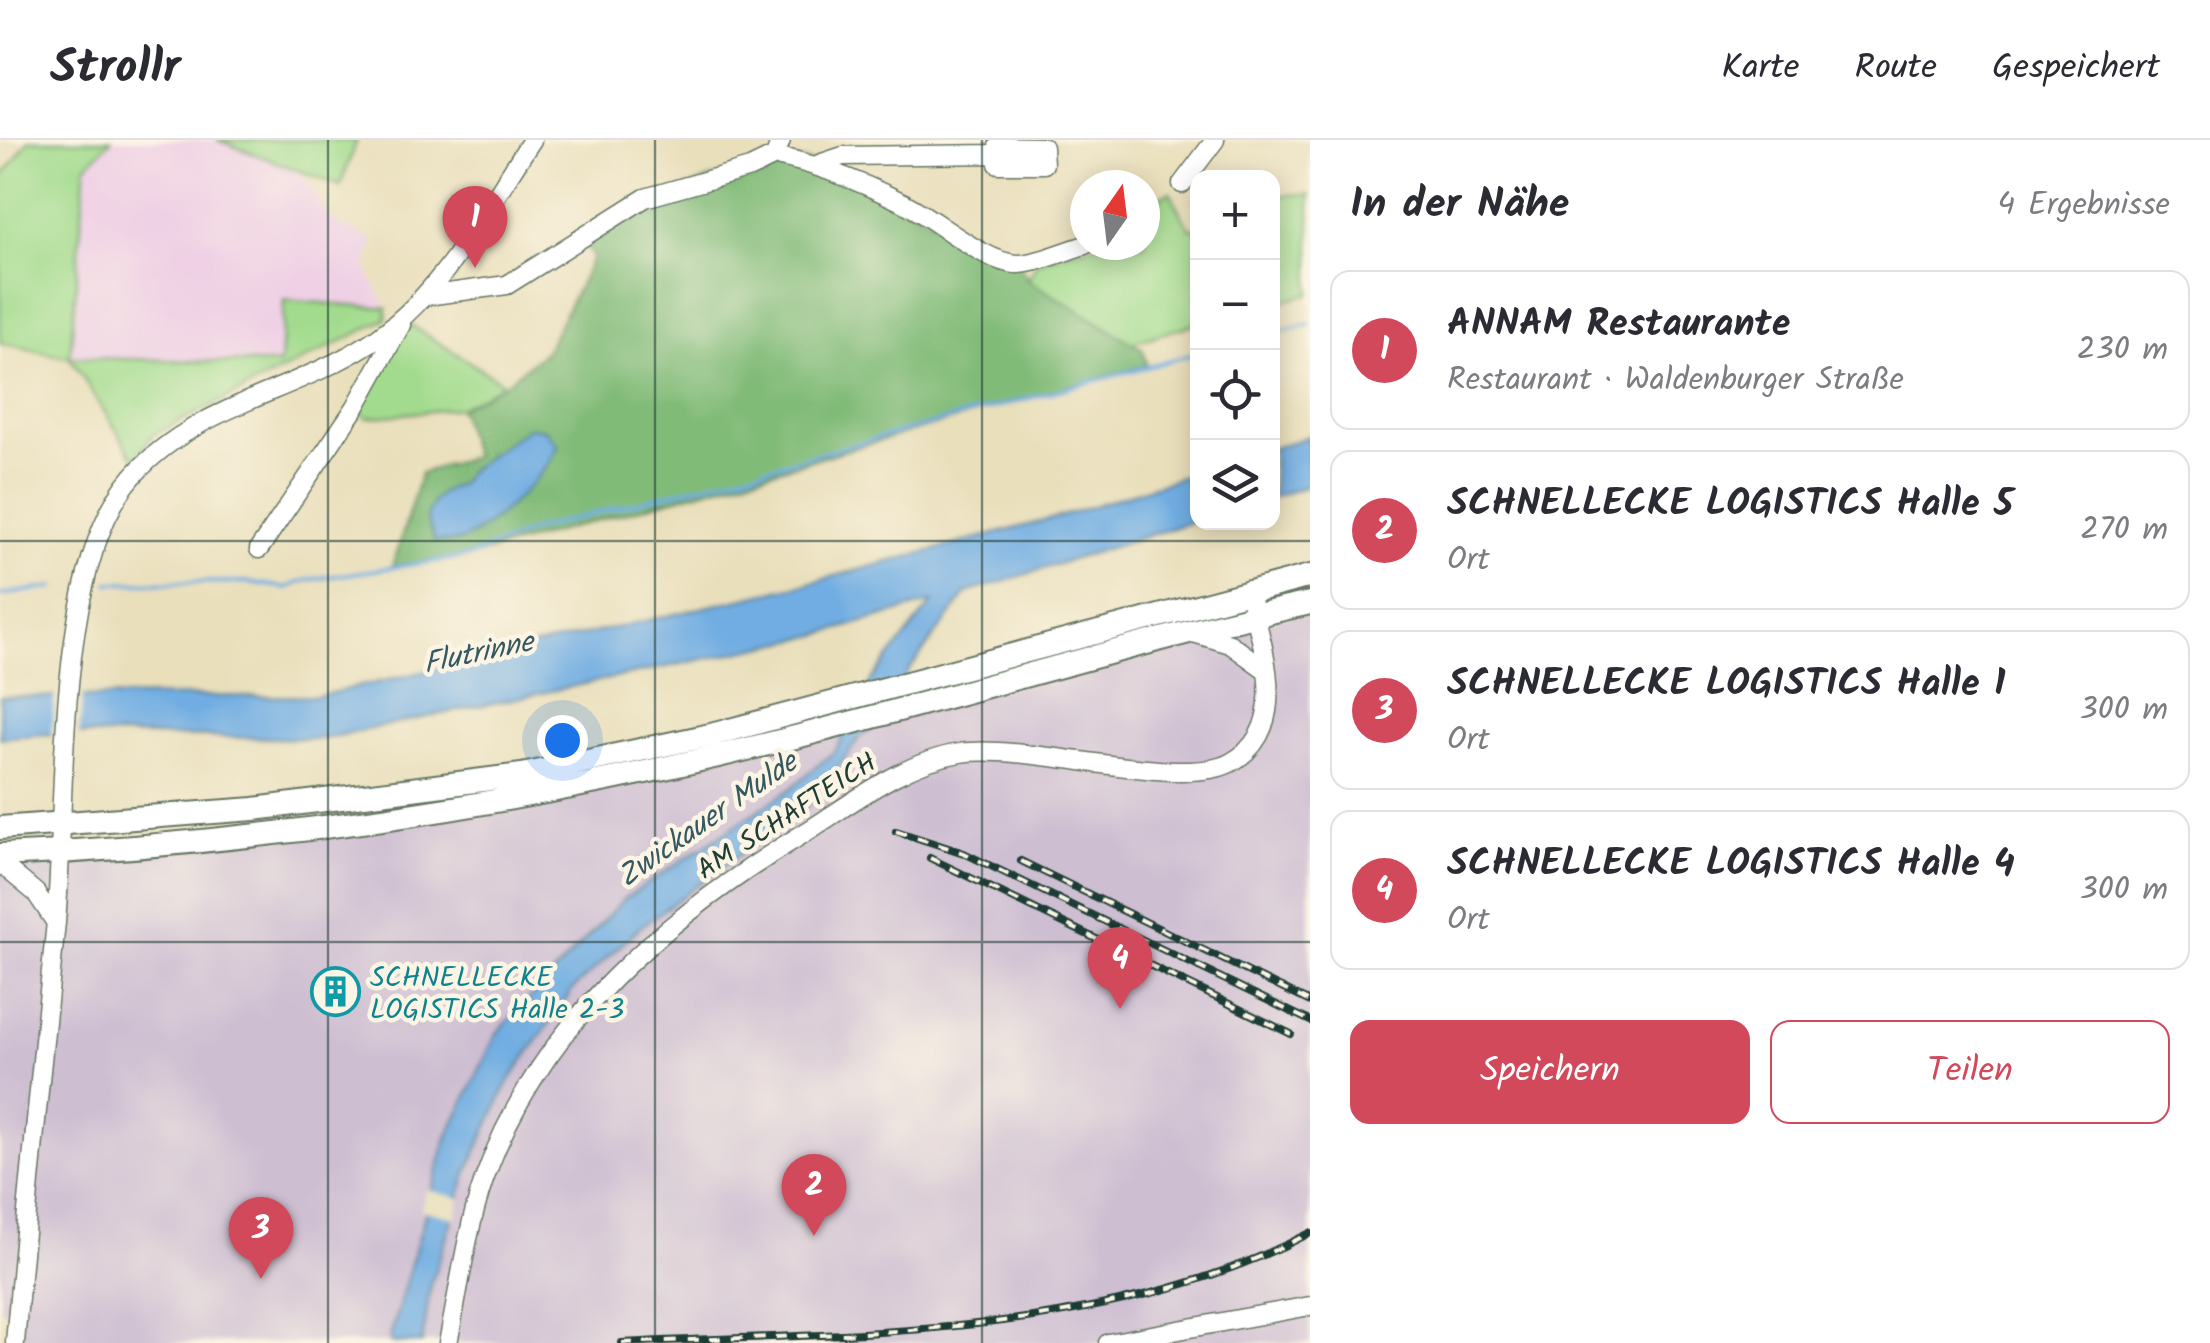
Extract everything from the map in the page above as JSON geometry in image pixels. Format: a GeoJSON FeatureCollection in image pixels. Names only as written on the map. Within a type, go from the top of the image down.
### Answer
{"type":"FeatureCollection","features":[{"type":"Feature","properties":{"kind":"main road"},"geometry":{"type":"LineString","coordinates":[[0,859],[358,822],[718,756],[832,725],[902,697],[1248,590],[1310,576]]}},
{"type":"Feature","properties":{"kind":"main road"},"geometry":{"type":"LineString","coordinates":[[0,828],[254,808],[472,783],[673,744],[844,702],[902,697],[1310,603]]}},
{"type":"Feature","properties":{"kind":"street"},"geometry":{"type":"LineString","coordinates":[[15,1343],[9,1312],[56,923],[76,617],[89,556],[108,513],[132,476],[168,443],[208,418],[365,347],[403,320],[426,296],[532,140]]}},
{"type":"Feature","properties":{"kind":"street"},"geometry":{"type":"LineString","coordinates":[[1182,184],[1215,140]]}},
{"type":"Feature","properties":{"kind":"street"},"geometry":{"type":"LineString","coordinates":[[426,296],[507,286],[644,198],[750,168],[778,148],[819,164],[839,178],[907,204],[999,260],[1019,264],[1070,249]]}},
{"type":"Feature","properties":{"kind":"street"},"geometry":{"type":"LineString","coordinates":[[819,164],[843,156],[998,154]]}},
{"type":"Feature","properties":{"kind":"street"},"geometry":{"type":"LineString","coordinates":[[259,549],[354,408],[403,320]]}},
{"type":"Feature","properties":{"kind":"street","name":"AM SCHAFTEICH"},"geometry":{"type":"LineString","coordinates":[[448,1343],[484,1181],[510,1118],[582,1011],[657,934],[773,852],[910,768],[930,762],[1000,750],[1180,771],[1229,763],[1262,732],[1269,707],[1266,670],[1248,590]]}},
{"type":"Feature","properties":{"kind":"street"},"geometry":{"type":"LineString","coordinates":[[1190,632],[1230,644],[1266,670]]}},
{"type":"Feature","properties":{"kind":"street"},"geometry":{"type":"LineString","coordinates":[[0,859],[36,893],[56,923]]}},
{"type":"Feature","properties":{"kind":"street"},"geometry":{"type":"LineString","coordinates":[[1108,1343],[1310,1306]]}},
{"type":"Feature","properties":{"kind":"shaded area"},"geometry":{"type":"Polygon","coordinates":[[[111,140],[217,140],[300,173],[333,221],[373,240],[366,268],[387,308],[284,300],[280,364],[70,358],[86,166],[111,140]]]}},
{"type":"Feature","properties":{"kind":"shaded area"},"geometry":{"type":"Polygon","coordinates":[[[1310,611],[1310,1343],[15,1343],[17,1314],[0,1309],[0,869],[429,819],[1310,611]]]}},
{"type":"Feature","properties":{"kind":"green space"},"geometry":{"type":"Polygon","coordinates":[[[29,140],[111,140],[86,166],[70,357],[280,364],[284,300],[387,308],[386,319],[153,435],[135,459],[70,358],[0,343],[0,180],[29,140]]]}},
{"type":"Feature","properties":{"kind":"green space"},"geometry":{"type":"Polygon","coordinates":[[[217,140],[357,140],[340,186],[217,140]]]}},
{"type":"Feature","properties":{"kind":"green space"},"geometry":{"type":"Polygon","coordinates":[[[775,156],[819,164],[1019,264],[1028,280],[1142,349],[1147,365],[471,556],[393,566],[421,473],[474,457],[459,408],[504,384],[545,352],[593,258],[582,238],[617,213],[775,156]]]}},
{"type":"Feature","properties":{"kind":"green space"},"geometry":{"type":"Polygon","coordinates":[[[1170,192],[1190,230],[1190,325],[1129,344],[1028,280],[1037,262],[1070,252],[1070,260],[1160,260],[1160,198],[1170,192]]]}},
{"type":"Feature","properties":{"kind":"green space"},"geometry":{"type":"Polygon","coordinates":[[[1310,194],[1310,294],[1280,302],[1280,260],[1280,196],[1310,194]]]}},
{"type":"Feature","properties":{"kind":"green space"},"geometry":{"type":"Polygon","coordinates":[[[403,320],[504,384],[459,408],[367,418],[355,408],[403,320]]]}},
{"type":"Feature","properties":{"kind":"water"},"geometry":{"type":"Polygon","coordinates":[[[529,427],[544,429],[558,445],[544,470],[516,500],[470,536],[435,542],[426,517],[438,496],[459,485],[469,470],[529,427]]]}},
{"type":"Feature","properties":{"kind":"water"},"geometry":{"type":"Polygon","coordinates":[[[1310,436],[1310,485],[1280,495],[1280,446],[1310,436]]]}},
{"type":"Feature","properties":{"kind":"water"},"geometry":{"type":"Polygon","coordinates":[[[1190,474],[1190,522],[967,593],[908,672],[877,726],[862,735],[812,802],[640,927],[573,989],[507,1084],[467,1173],[431,1283],[422,1343],[390,1343],[391,1334],[447,1138],[497,1033],[624,899],[789,790],[836,750],[872,679],[933,602],[818,635],[322,739],[46,734],[0,738],[0,697],[318,696],[805,584],[1062,516],[1190,474]]]}},
{"type":"Feature","properties":{"kind":"pier"},"geometry":{"type":"Polygon","coordinates":[[[55,689],[83,690],[79,739],[51,739],[55,689]]]}},
{"type":"Feature","properties":{"kind":"pier"},"geometry":{"type":"Polygon","coordinates":[[[426,1190],[460,1198],[456,1218],[421,1210],[426,1190]]]}},
{"type":"Feature","properties":{"kind":"waterway"},"geometry":{"type":"LineString","coordinates":[[1280,332],[1310,324]]}},
{"type":"Feature","properties":{"kind":"waterway"},"geometry":{"type":"LineString","coordinates":[[108,583],[248,582],[286,588],[306,580],[471,556],[533,530],[1190,355]]}},
{"type":"Feature","properties":{"kind":"waterway"},"geometry":{"type":"LineString","coordinates":[[0,595],[54,587]]}},
{"type":"Feature","properties":{"kind":"railway"},"geometry":{"type":"LineString","coordinates":[[896,831],[964,853],[1310,1021]]}},
{"type":"Feature","properties":{"kind":"railway"},"geometry":{"type":"LineString","coordinates":[[930,858],[1291,1034]]}},
{"type":"Feature","properties":{"kind":"railway"},"geometry":{"type":"LineString","coordinates":[[1021,861],[1310,1002]]}},
{"type":"Feature","properties":{"kind":"railway"},"geometry":{"type":"LineString","coordinates":[[622,1343],[885,1332],[1061,1313],[1147,1294],[1230,1269],[1310,1233]]}},
{"type":"Feature","properties":{"kind":"place","name":"ANNAM Restaurante"},"geometry":{"type":"Point","coordinates":[475,268]}},
{"type":"Feature","properties":{"kind":"place","name":"SCHNELLECKE LOGISTICS Halle 2-3"},"geometry":{"type":"Point","coordinates":[335,992]}},
{"type":"Feature","properties":{"kind":"place","name":"SCHNELLECKE LOGISTICS Halle 4"},"geometry":{"type":"Point","coordinates":[1120,1009]}},
{"type":"Feature","properties":{"kind":"place","name":"SCHNELLECKE LOGISTICS Halle 5"},"geometry":{"type":"Point","coordinates":[814,1236]}},
{"type":"Feature","properties":{"kind":"place","name":"SCHNELLECKE LOGISTICS Halle 1"},"geometry":{"type":"Point","coordinates":[261,1279]}},
{"type":"Feature","properties":{"kind":"water label","name":"Flutrinne"},"geometry":{"type":"Point","coordinates":[478,652]}},
{"type":"Feature","properties":{"kind":"water label","name":"Zwickauer Mulde"},"geometry":{"type":"Point","coordinates":[707,819]}}]}
